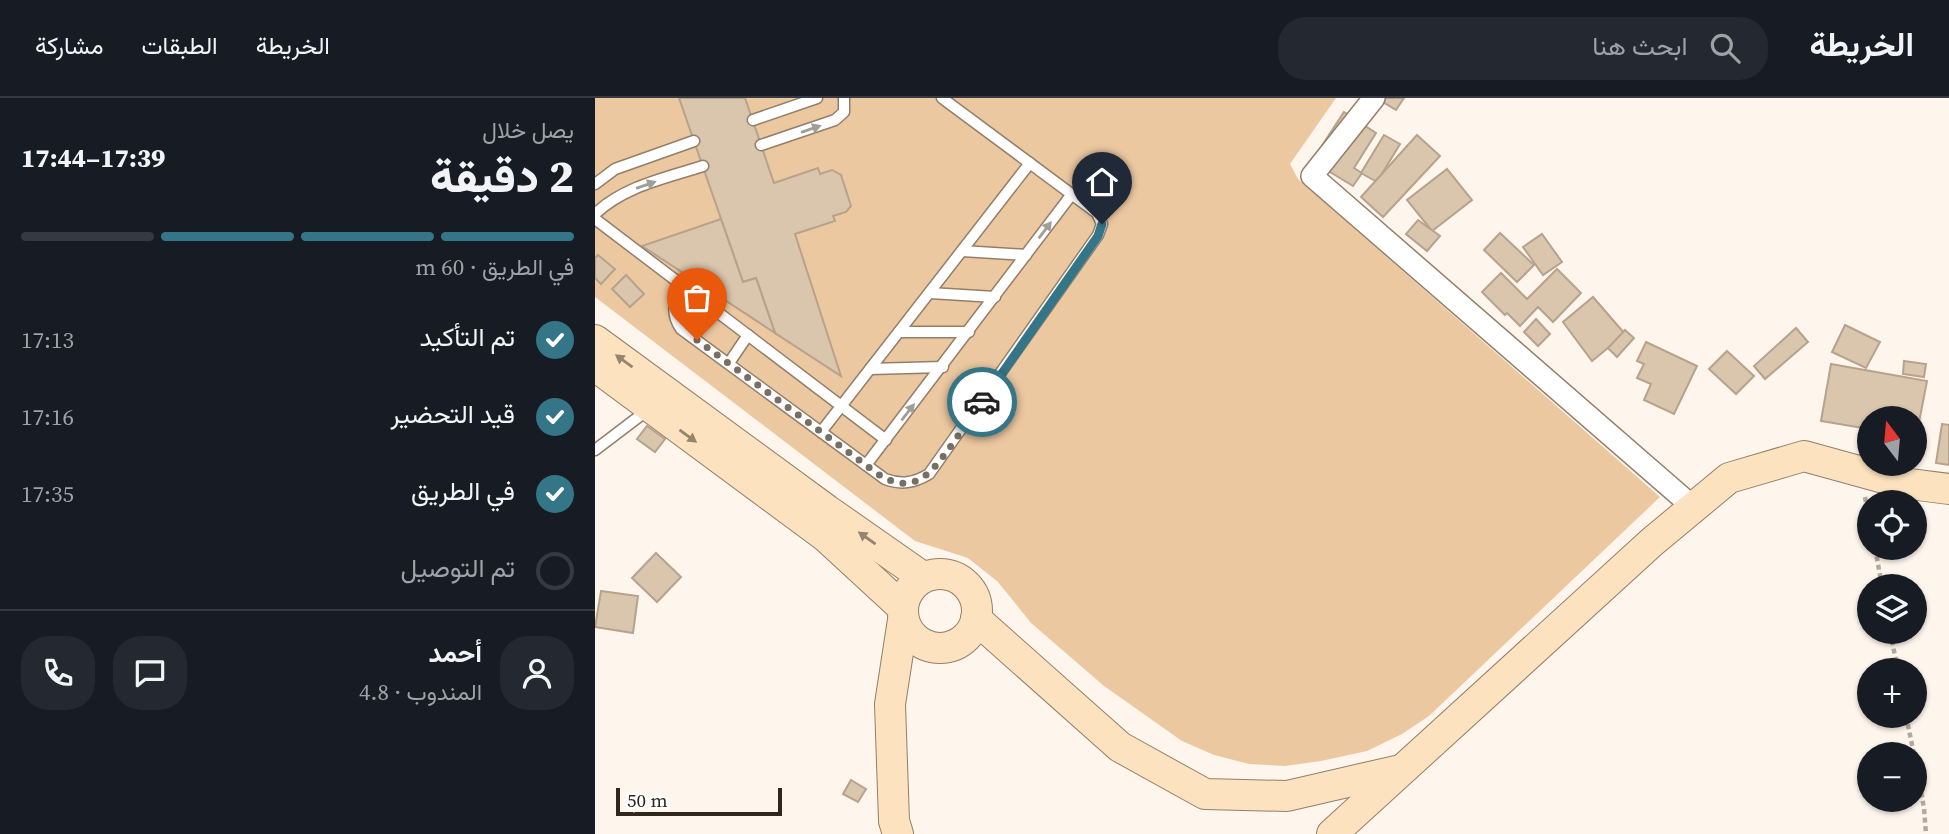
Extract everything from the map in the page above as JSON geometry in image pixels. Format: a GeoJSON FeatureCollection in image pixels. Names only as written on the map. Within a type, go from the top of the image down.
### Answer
{"type":"FeatureCollection","features":[{"type":"Feature","properties":{"kind":"street"},"geometry":{"type":"LineString","coordinates":[[1374,98],[1312,176],[1693,507]]}},
{"type":"Feature","properties":{"kind":"street"},"geometry":{"type":"LineString","coordinates":[[595,340],[658,399],[826,537],[903,614],[909,632],[917,641],[935,647],[953,645],[964,639],[972,630],[977,607],[968,586],[959,578],[936,573],[913,584],[905,595],[903,614],[890,704],[894,821],[898,834]]}},
{"type":"Feature","properties":{"kind":"street"},"geometry":{"type":"LineString","coordinates":[[595,366],[658,399],[923,577]]}},
{"type":"Feature","properties":{"kind":"street"},"geometry":{"type":"LineString","coordinates":[[1332,834],[1693,507],[1729,478],[1804,456],[1902,484],[1949,489]]}},
{"type":"Feature","properties":{"kind":"street"},"geometry":{"type":"LineString","coordinates":[[976,619],[1121,747],[1205,794],[1287,796],[1403,769]]}},
{"type":"Feature","properties":{"kind":"street"},"geometry":{"type":"LineString","coordinates":[[890,704],[935,647]]}},
{"type":"Feature","properties":{"kind":"lane"},"geometry":{"type":"LineString","coordinates":[[753,120],[817,98]]}},
{"type":"Feature","properties":{"kind":"lane"},"geometry":{"type":"LineString","coordinates":[[761,145],[835,120],[843,112],[844,98]]}},
{"type":"Feature","properties":{"kind":"lane"},"geometry":{"type":"LineString","coordinates":[[683,286],[674,301],[674,315],[681,328],[885,479],[902,483],[920,480],[936,467],[1101,230],[1101,218],[1097,213],[942,98]]}},
{"type":"Feature","properties":{"kind":"lane"},"geometry":{"type":"LineString","coordinates":[[595,184],[615,169],[694,141]]}},
{"type":"Feature","properties":{"kind":"lane"},"geometry":{"type":"LineString","coordinates":[[821,432],[1030,163]]}},
{"type":"Feature","properties":{"kind":"lane"},"geometry":{"type":"LineString","coordinates":[[703,166],[628,191],[615,198],[595,217],[886,440]]}},
{"type":"Feature","properties":{"kind":"lane"},"geometry":{"type":"LineString","coordinates":[[866,465],[943,368],[1072,194]]}},
{"type":"Feature","properties":{"kind":"lane"},"geometry":{"type":"LineString","coordinates":[[962,251],[1026,255]]}},
{"type":"Feature","properties":{"kind":"lane"},"geometry":{"type":"LineString","coordinates":[[929,293],[995,297]]}},
{"type":"Feature","properties":{"kind":"lane"},"geometry":{"type":"LineString","coordinates":[[899,332],[969,332]]}},
{"type":"Feature","properties":{"kind":"lane"},"geometry":{"type":"LineString","coordinates":[[729,363],[748,335]]}},
{"type":"Feature","properties":{"kind":"lane"},"geometry":{"type":"LineString","coordinates":[[870,369],[943,368]]}},
{"type":"Feature","properties":{"kind":"lane"},"geometry":{"type":"LineString","coordinates":[[595,450],[658,399]]}},
{"type":"Feature","properties":{"kind":"path"},"geometry":{"type":"LineString","coordinates":[[1924,812],[1926,834]]}},
{"type":"Feature","properties":{"kind":"shaded area"},"geometry":{"type":"Polygon","coordinates":[[[595,98],[1336,98],[1290,164],[1298,179],[1660,497],[1429,716],[1402,734],[1367,751],[1285,766],[1249,764],[1214,755],[1182,741],[1104,686],[1031,623],[998,582],[968,558],[915,541],[595,297],[595,98]]]}},
{"type":"Feature","properties":{"kind":"building"},"geometry":{"type":"Polygon","coordinates":[[[679,98],[745,98],[774,183],[818,168],[820,174],[832,170],[841,175],[851,206],[846,212],[833,216],[835,221],[795,234],[841,376],[775,333],[756,278],[743,282],[679,98]]]}},
{"type":"Feature","properties":{"kind":"building"},"geometry":{"type":"Polygon","coordinates":[[[1376,98],[1404,98],[1396,110],[1376,98]]]}},
{"type":"Feature","properties":{"kind":"building"},"geometry":{"type":"Polygon","coordinates":[[[1344,112],[1376,133],[1354,168],[1362,173],[1353,186],[1312,161],[1344,112]]]}},
{"type":"Feature","properties":{"kind":"building"},"geometry":{"type":"Polygon","coordinates":[[[1384,135],[1400,144],[1377,182],[1361,173],[1384,135]]]}},
{"type":"Feature","properties":{"kind":"building"},"geometry":{"type":"Polygon","coordinates":[[[1417,135],[1440,156],[1383,217],[1361,197],[1417,135]]]}},
{"type":"Feature","properties":{"kind":"building"},"geometry":{"type":"Polygon","coordinates":[[[1447,169],[1472,200],[1432,231],[1407,200],[1447,169]]]}},
{"type":"Feature","properties":{"kind":"building"},"geometry":{"type":"Polygon","coordinates":[[[721,219],[743,282],[756,278],[775,333],[642,246],[721,219]]]}},
{"type":"Feature","properties":{"kind":"building"},"geometry":{"type":"Polygon","coordinates":[[[1418,220],[1440,236],[1427,251],[1406,234],[1418,220]]]}},
{"type":"Feature","properties":{"kind":"building"},"geometry":{"type":"Polygon","coordinates":[[[1500,233],[1534,265],[1517,282],[1484,250],[1500,233]]]}},
{"type":"Feature","properties":{"kind":"building"},"geometry":{"type":"Polygon","coordinates":[[[1542,234],[1562,262],[1543,275],[1523,247],[1542,234]]]}},
{"type":"Feature","properties":{"kind":"building"},"geometry":{"type":"Polygon","coordinates":[[[598,255],[615,269],[601,284],[595,278],[595,258],[598,255]]]}},
{"type":"Feature","properties":{"kind":"building"},"geometry":{"type":"Polygon","coordinates":[[[1557,269],[1581,293],[1553,322],[1538,307],[1520,326],[1482,292],[1501,273],[1527,299],[1557,269]]]}},
{"type":"Feature","properties":{"kind":"building"},"geometry":{"type":"Polygon","coordinates":[[[626,275],[644,294],[630,307],[612,289],[626,275]]]}},
{"type":"Feature","properties":{"kind":"building"},"geometry":{"type":"Polygon","coordinates":[[[1593,297],[1625,334],[1592,361],[1563,322],[1593,297]]]}},
{"type":"Feature","properties":{"kind":"building"},"geometry":{"type":"Polygon","coordinates":[[[1536,319],[1550,334],[1538,346],[1524,332],[1536,319]]]}},
{"type":"Feature","properties":{"kind":"building"},"geometry":{"type":"Polygon","coordinates":[[[1845,325],[1880,342],[1866,368],[1832,352],[1845,325]]]}},
{"type":"Feature","properties":{"kind":"building"},"geometry":{"type":"Polygon","coordinates":[[[1796,328],[1808,342],[1765,379],[1754,366],[1796,328]]]}},
{"type":"Feature","properties":{"kind":"building"},"geometry":{"type":"Polygon","coordinates":[[[1625,330],[1634,338],[1617,357],[1608,348],[1625,330]]]}},
{"type":"Feature","properties":{"kind":"building"},"geometry":{"type":"Polygon","coordinates":[[[1646,342],[1697,366],[1674,414],[1644,400],[1651,384],[1637,378],[1644,364],[1637,361],[1646,342]]]}},
{"type":"Feature","properties":{"kind":"building"},"geometry":{"type":"Polygon","coordinates":[[[1727,351],[1754,376],[1736,394],[1709,369],[1727,351]]]}},
{"type":"Feature","properties":{"kind":"building"},"geometry":{"type":"Polygon","coordinates":[[[1904,361],[1926,364],[1924,377],[1903,374],[1904,361]]]}},
{"type":"Feature","properties":{"kind":"building"},"geometry":{"type":"Polygon","coordinates":[[[1831,364],[1927,381],[1922,406],[1857,406],[1857,427],[1821,421],[1831,364]]]}},
{"type":"Feature","properties":{"kind":"building"},"geometry":{"type":"Polygon","coordinates":[[[1942,424],[1949,425],[1949,465],[1936,463],[1942,424]]]}},
{"type":"Feature","properties":{"kind":"building"},"geometry":{"type":"Polygon","coordinates":[[[647,426],[665,439],[655,452],[637,439],[647,426]]]}},
{"type":"Feature","properties":{"kind":"building"},"geometry":{"type":"Polygon","coordinates":[[[656,553],[681,577],[657,602],[632,578],[656,553]]]}},
{"type":"Feature","properties":{"kind":"building"},"geometry":{"type":"Polygon","coordinates":[[[601,591],[638,596],[633,633],[595,627],[601,591]]]}},
{"type":"Feature","properties":{"kind":"building"},"geometry":{"type":"Polygon","coordinates":[[[851,780],[866,789],[858,802],[843,794],[851,780]]]}},
{"type":"Feature","properties":{"kind":"way so far"},"geometry":{"type":"LineString","coordinates":[[697,340],[878,474],[893,482],[911,483],[929,474],[982,402]]}},
{"type":"Feature","properties":{"kind":"route"},"geometry":{"type":"LineString","coordinates":[[982,402],[1098,236],[1102,224]]}}]}
